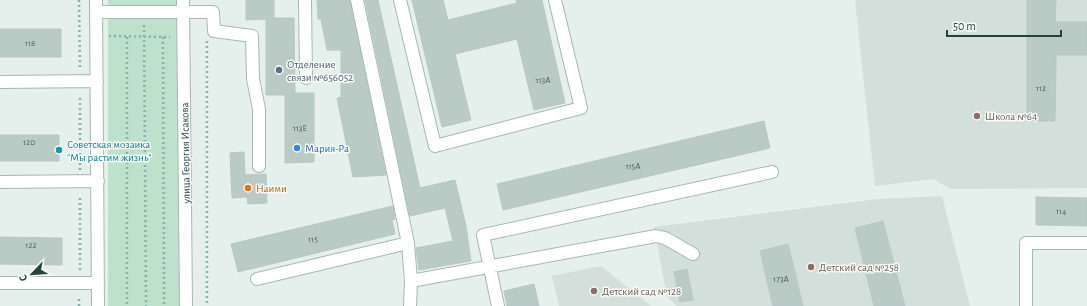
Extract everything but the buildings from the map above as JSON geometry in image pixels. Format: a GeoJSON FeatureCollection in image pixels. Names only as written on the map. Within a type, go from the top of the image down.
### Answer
{"type":"FeatureCollection","features":[{"type":"Feature","properties":{"kind":"street"},"geometry":{"type":"LineString","coordinates":[[305,0],[306,78]]}},
{"type":"Feature","properties":{"kind":"street"},"geometry":{"type":"LineString","coordinates":[[358,0],[408,243],[411,281],[410,306]]}},
{"type":"Feature","properties":{"kind":"street"},"geometry":{"type":"LineString","coordinates":[[400,0],[435,146],[581,108],[555,0]]}},
{"type":"Feature","properties":{"kind":"street"},"geometry":{"type":"LineString","coordinates":[[98,306],[96,6],[144,12],[183,6],[213,12],[214,31],[252,36],[253,79],[259,109],[259,166]]}},
{"type":"Feature","properties":{"kind":"street","name":"улица Георгия Исакова"},"geometry":{"type":"LineString","coordinates":[[183,6],[186,306]]}},
{"type":"Feature","properties":{"kind":"street"},"geometry":{"type":"LineString","coordinates":[[0,82],[97,81]]}},
{"type":"Feature","properties":{"kind":"street"},"geometry":{"type":"LineString","coordinates":[[498,306],[483,235],[772,172]]}},
{"type":"Feature","properties":{"kind":"street"},"geometry":{"type":"LineString","coordinates":[[0,182],[98,181]]}},
{"type":"Feature","properties":{"kind":"street"},"geometry":{"type":"LineString","coordinates":[[411,281],[656,236],[665,238],[693,254]]}},
{"type":"Feature","properties":{"kind":"street"},"geometry":{"type":"LineString","coordinates":[[257,279],[408,243]]}},
{"type":"Feature","properties":{"kind":"street"},"geometry":{"type":"LineString","coordinates":[[1026,306],[1026,243],[1087,243]]}},
{"type":"Feature","properties":{"kind":"street"},"geometry":{"type":"LineString","coordinates":[[0,283],[98,283]]}},
{"type":"Feature","properties":{"kind":"path"},"geometry":{"type":"LineString","coordinates":[[79,0],[79,306]]}},
{"type":"Feature","properties":{"kind":"path"},"geometry":{"type":"LineString","coordinates":[[144,12],[146,306]]}},
{"type":"Feature","properties":{"kind":"path"},"geometry":{"type":"LineString","coordinates":[[80,36],[184,37]]}},
{"type":"Feature","properties":{"kind":"path"},"geometry":{"type":"LineString","coordinates":[[127,37],[127,306]]}},
{"type":"Feature","properties":{"kind":"path"},"geometry":{"type":"LineString","coordinates":[[163,37],[164,306]]}},
{"type":"Feature","properties":{"kind":"path"},"geometry":{"type":"LineString","coordinates":[[206,38],[207,306]]}},
{"type":"Feature","properties":{"kind":"shaded area","name":"Школа №64"},"geometry":{"type":"Polygon","coordinates":[[[855,0],[1087,0],[1087,188],[951,189],[933,179],[875,186],[855,0]]]}},
{"type":"Feature","properties":{"kind":"shaded area","name":"Детский сад №258"},"geometry":{"type":"Polygon","coordinates":[[[942,196],[970,306],[677,306],[667,297],[654,227],[878,199],[942,196]]]}},
{"type":"Feature","properties":{"kind":"shaded area","name":"Детский сад №128"},"geometry":{"type":"Polygon","coordinates":[[[601,266],[651,306],[559,306],[552,276],[601,266]]]}},
{"type":"Feature","properties":{"kind":"green space"},"geometry":{"type":"Polygon","coordinates":[[[108,0],[180,0],[180,306],[108,306],[108,0]]]}},
{"type":"Feature","properties":{"kind":"place","name":"Отделение связи №656052"},"geometry":{"type":"Point","coordinates":[279,70]}},
{"type":"Feature","properties":{"kind":"place","name":"Школа №64"},"geometry":{"type":"Point","coordinates":[977,116]}},
{"type":"Feature","properties":{"kind":"place","name":"Мария-Ра"},"geometry":{"type":"Point","coordinates":[297,148]}},
{"type":"Feature","properties":{"kind":"place","name":"Советская мозаика \"Мы растим жизнь\""},"geometry":{"type":"Point","coordinates":[59,150]}},
{"type":"Feature","properties":{"kind":"place","name":"Наими"},"geometry":{"type":"Point","coordinates":[248,188]}},
{"type":"Feature","properties":{"kind":"place","name":"Детский сад №258"},"geometry":{"type":"Point","coordinates":[811,267]}},
{"type":"Feature","properties":{"kind":"place","name":"Детский сад №128"},"geometry":{"type":"Point","coordinates":[594,291]}}]}
